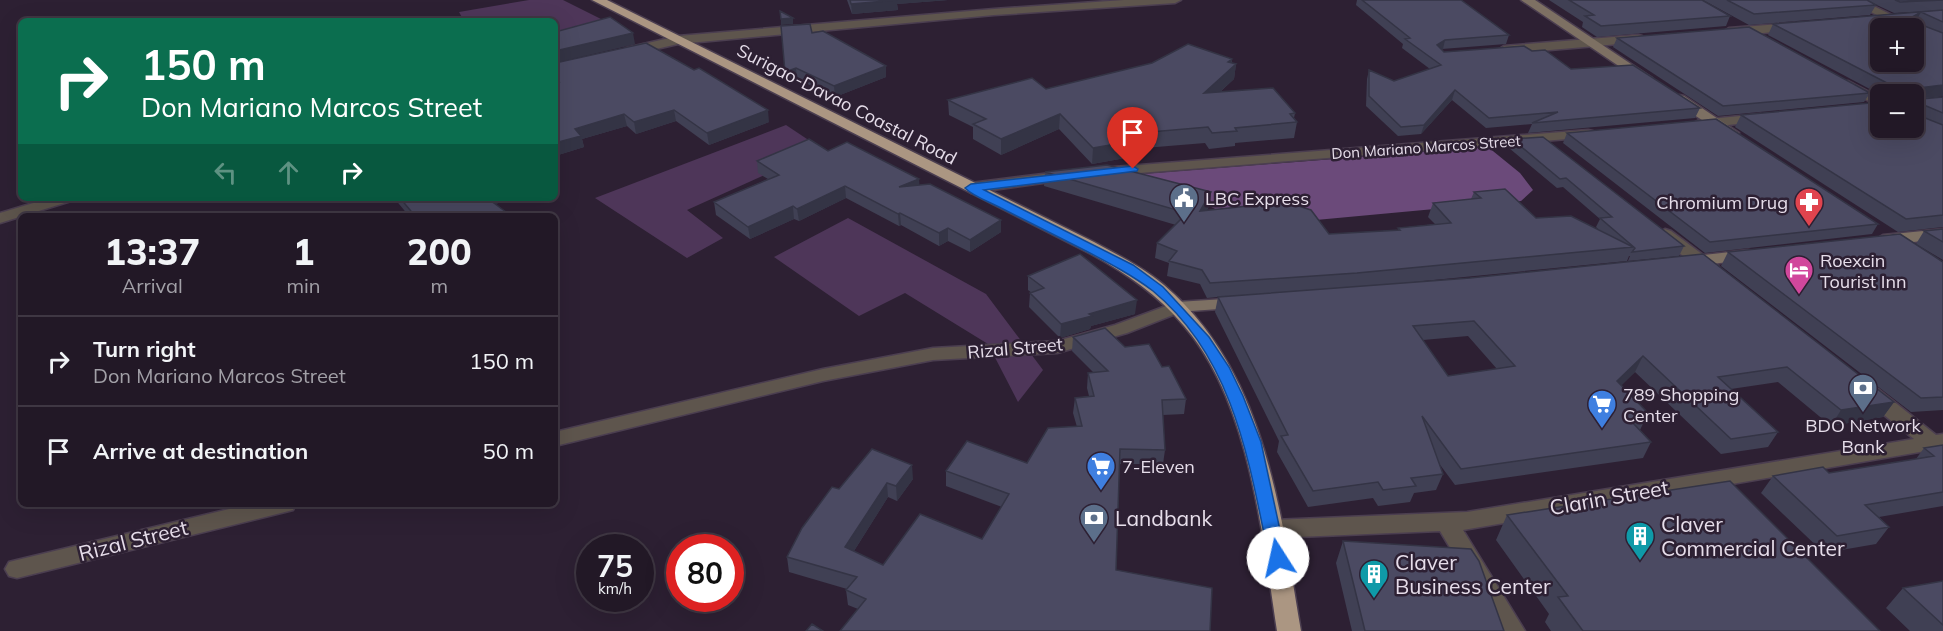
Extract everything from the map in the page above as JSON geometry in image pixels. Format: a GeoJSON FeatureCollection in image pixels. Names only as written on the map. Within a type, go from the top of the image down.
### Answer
{"type":"FeatureCollection","features":[{"type":"Feature","properties":{"kind":"highway","name":"Surigao-Davao Coastal Road"},"geometry":{"type":"LineString","coordinates":[[598,0],[1128,268],[1158,289],[1177,307],[1221,367],[1253,442],[1273,529],[1289,631]]}},
{"type":"Feature","properties":{"kind":"street"},"geometry":{"type":"LineString","coordinates":[[622,53],[678,40],[994,12],[1175,0]]}},
{"type":"Feature","properties":{"kind":"street"},"geometry":{"type":"LineString","coordinates":[[1527,0],[1745,142]]}},
{"type":"Feature","properties":{"kind":"street"},"geometry":{"type":"LineString","coordinates":[[1852,0],[1891,18]]}},
{"type":"Feature","properties":{"kind":"street"},"geometry":{"type":"LineString","coordinates":[[1908,18],[1923,17]]}},
{"type":"Feature","properties":{"kind":"street"},"geometry":{"type":"LineString","coordinates":[[1724,26],[1745,31],[1766,42]]}},
{"type":"Feature","properties":{"kind":"street"},"geometry":{"type":"LineString","coordinates":[[1745,31],[1802,26]]}},
{"type":"Feature","properties":{"kind":"street"},"geometry":{"type":"LineString","coordinates":[[1489,51],[1651,38]]}},
{"type":"Feature","properties":{"kind":"street"},"geometry":{"type":"LineString","coordinates":[[1839,80],[1870,97]]}},
{"type":"Feature","properties":{"kind":"street"},"geometry":{"type":"LineString","coordinates":[[1857,109],[1870,108]]}},
{"type":"Feature","properties":{"kind":"street"},"geometry":{"type":"LineString","coordinates":[[1681,126],[1774,117]]}},
{"type":"Feature","properties":{"kind":"street","name":"Don Mariano Marcos Street"},"geometry":{"type":"LineString","coordinates":[[971,188],[1133,169],[1601,133]]}},
{"type":"Feature","properties":{"kind":"street"},"geometry":{"type":"LineString","coordinates":[[1544,138],[1562,153]]}},
{"type":"Feature","properties":{"kind":"street"},"geometry":{"type":"LineString","coordinates":[[0,218],[56,201]]}},
{"type":"Feature","properties":{"kind":"street"},"geometry":{"type":"LineString","coordinates":[[1653,225],[1727,282]]}},
{"type":"Feature","properties":{"kind":"street"},"geometry":{"type":"LineString","coordinates":[[1873,234],[1894,239],[1943,234]]}},
{"type":"Feature","properties":{"kind":"street"},"geometry":{"type":"LineString","coordinates":[[1894,239],[1914,252]]}},
{"type":"Feature","properties":{"kind":"street"},"geometry":{"type":"LineString","coordinates":[[1665,264],[1768,253]]}},
{"type":"Feature","properties":{"kind":"street","name":"Rizal Street"},"geometry":{"type":"LineString","coordinates":[[558,438],[823,375],[933,354],[1058,347],[1121,329],[1177,307],[1258,303]]}},
{"type":"Feature","properties":{"kind":"street"},"geometry":{"type":"LineString","coordinates":[[1858,385],[1938,442]]}},
{"type":"Feature","properties":{"kind":"street","name":"Clarin Street"},"geometry":{"type":"LineString","coordinates":[[1273,529],[1486,519],[1938,442]]}},
{"type":"Feature","properties":{"kind":"street"},"geometry":{"type":"LineString","coordinates":[[1717,478],[1734,495]]}},
{"type":"Feature","properties":{"kind":"street","name":"Rizal Street"},"geometry":{"type":"LineString","coordinates":[[17,569],[273,507]]}},
{"type":"Feature","properties":{"kind":"street"},"geometry":{"type":"LineString","coordinates":[[1446,522],[1513,631]]}},
{"type":"Feature","properties":{"kind":"shaded area"},"geometry":{"type":"Polygon","coordinates":[[[529,0],[563,0],[621,29],[558,46],[558,18],[462,18],[459,12],[529,0]]]}},
{"type":"Feature","properties":{"kind":"shaded area"},"geometry":{"type":"Polygon","coordinates":[[[786,125],[822,149],[687,210],[723,238],[687,258],[595,198],[786,125]]]}},
{"type":"Feature","properties":{"kind":"shaded area"},"geometry":{"type":"Polygon","coordinates":[[[1488,147],[1520,173],[1533,190],[1521,201],[1252,226],[1209,206],[1116,176],[1488,147]]]}},
{"type":"Feature","properties":{"kind":"shaded area"},"geometry":{"type":"Polygon","coordinates":[[[848,218],[986,294],[1043,370],[1018,402],[988,344],[905,293],[859,316],[774,257],[848,218]]]}},
{"type":"Feature","properties":{"kind":"building"},"geometry":{"type":"Polygon","coordinates":[[[850,0],[897,0],[851,4],[850,0]]]}},
{"type":"Feature","properties":{"kind":"building"},"geometry":{"type":"Polygon","coordinates":[[[1362,0],[1461,0],[1509,35],[1445,40],[1437,45],[1444,52],[1524,46],[1532,51],[1545,50],[1571,69],[1633,65],[1700,108],[1532,123],[1558,112],[1489,118],[1455,90],[1424,125],[1401,127],[1369,96],[1369,70],[1394,81],[1441,65],[1405,39],[1410,38],[1362,0]]]}},
{"type":"Feature","properties":{"kind":"building"},"geometry":{"type":"Polygon","coordinates":[[[1569,0],[1702,0],[1730,16],[1601,26],[1585,16],[1594,15],[1569,0]]]}},
{"type":"Feature","properties":{"kind":"building"},"geometry":{"type":"Polygon","coordinates":[[[1727,0],[1867,0],[1876,5],[1754,14],[1727,0]]]}},
{"type":"Feature","properties":{"kind":"building"},"geometry":{"type":"Polygon","coordinates":[[[1895,0],[1943,0],[1900,2],[1895,0]]]}},
{"type":"Feature","properties":{"kind":"building"},"geometry":{"type":"Polygon","coordinates":[[[1943,10],[1943,22],[1921,12],[1912,17],[1915,18],[1870,18],[1870,72],[1924,72],[1924,26],[1943,33],[1943,85],[1924,87],[1924,84],[1889,84],[1773,24],[1943,10]]]}},
{"type":"Feature","properties":{"kind":"building"},"geometry":{"type":"Polygon","coordinates":[[[780,11],[793,18],[781,19],[780,11]]]}},
{"type":"Feature","properties":{"kind":"building"},"geometry":{"type":"Polygon","coordinates":[[[610,17],[633,33],[558,50],[558,31],[610,17]]]}},
{"type":"Feature","properties":{"kind":"building"},"geometry":{"type":"Polygon","coordinates":[[[810,24],[812,33],[823,31],[886,66],[834,86],[796,68],[785,72],[781,26],[810,24]]]}},
{"type":"Feature","properties":{"kind":"building"},"geometry":{"type":"Polygon","coordinates":[[[1749,27],[1870,93],[1723,106],[1617,38],[1749,27]]]}},
{"type":"Feature","properties":{"kind":"building"},"geometry":{"type":"Polygon","coordinates":[[[646,43],[694,70],[699,68],[768,110],[707,133],[674,110],[634,122],[624,114],[575,129],[581,136],[558,142],[558,62],[646,43]]]}},
{"type":"Feature","properties":{"kind":"building"},"geometry":{"type":"Polygon","coordinates":[[[1188,44],[1232,59],[1228,62],[1236,64],[1204,93],[1273,88],[1295,113],[1290,114],[1297,122],[1235,128],[1237,131],[1212,133],[1208,127],[1126,134],[1133,141],[1093,148],[1060,114],[1001,139],[973,124],[986,119],[948,100],[1032,78],[1046,89],[1152,63],[1188,44]]]}},
{"type":"Feature","properties":{"kind":"building"},"geometry":{"type":"Polygon","coordinates":[[[1943,97],[1943,113],[1924,105],[1924,99],[1943,97]]]}},
{"type":"Feature","properties":{"kind":"building"},"geometry":{"type":"Polygon","coordinates":[[[1870,103],[1870,138],[1924,138],[1924,118],[1943,125],[1943,215],[1906,219],[1741,115],[1870,103]]]}},
{"type":"Feature","properties":{"kind":"building"},"geometry":{"type":"Polygon","coordinates":[[[1716,119],[1878,224],[1710,242],[1567,133],[1716,119]]]}},
{"type":"Feature","properties":{"kind":"building"},"geometry":{"type":"Polygon","coordinates":[[[1543,137],[1684,246],[1632,252],[1635,248],[1600,218],[1612,217],[1566,178],[1560,179],[1512,139],[1543,137]]]}},
{"type":"Feature","properties":{"kind":"building"},"geometry":{"type":"Polygon","coordinates":[[[809,139],[828,151],[847,142],[919,179],[899,187],[930,184],[1001,220],[970,240],[948,228],[939,233],[845,186],[797,209],[793,206],[748,227],[714,202],[779,175],[757,161],[809,139]]]}},
{"type":"Feature","properties":{"kind":"building"},"geometry":{"type":"Polygon","coordinates":[[[1107,165],[1211,192],[1200,211],[1286,202],[1311,210],[1329,234],[1400,230],[1398,228],[1451,223],[1433,203],[1481,198],[1474,192],[1505,189],[1536,218],[1571,216],[1633,247],[1357,273],[1210,283],[1202,270],[1169,261],[1177,251],[1157,243],[1187,213],[1045,172],[1107,165]]]}},
{"type":"Feature","properties":{"kind":"building"},"geometry":{"type":"Polygon","coordinates":[[[402,201],[491,201],[506,212],[504,213],[412,213],[402,201]]]}},
{"type":"Feature","properties":{"kind":"building"},"geometry":{"type":"Polygon","coordinates":[[[1943,229],[1943,242],[1924,231],[1943,229]]]}},
{"type":"Feature","properties":{"kind":"building"},"geometry":{"type":"Polygon","coordinates":[[[1900,234],[1943,262],[1943,397],[1921,398],[1728,252],[1900,234]]]}},
{"type":"Feature","properties":{"kind":"building"},"geometry":{"type":"Polygon","coordinates":[[[1080,254],[1137,300],[1061,324],[1030,293],[1044,288],[1028,276],[1080,254]]]}},
{"type":"Feature","properties":{"kind":"building"},"geometry":{"type":"Polygon","coordinates":[[[1703,254],[1894,402],[1841,410],[1787,367],[1718,377],[1778,432],[1731,439],[1643,356],[1617,381],[1648,413],[1639,414],[1645,420],[1632,422],[1651,442],[1461,469],[1422,416],[1443,474],[1411,478],[1416,486],[1383,490],[1378,482],[1313,491],[1281,436],[1288,435],[1218,297],[1470,278],[1703,254]],[[1474,321],[1413,326],[1448,376],[1515,366],[1474,321]]]}},
{"type":"Feature","properties":{"kind":"building"},"geometry":{"type":"Polygon","coordinates":[[[1105,328],[1125,347],[1149,344],[1162,367],[1169,366],[1186,399],[1162,400],[1165,450],[1120,449],[1116,570],[1212,588],[1210,631],[840,631],[866,599],[846,590],[857,577],[787,557],[802,528],[832,487],[839,489],[872,449],[912,465],[896,486],[887,483],[845,547],[883,565],[920,514],[982,539],[1009,494],[946,471],[967,441],[1027,463],[1048,428],[1082,426],[1075,398],[1094,396],[1088,373],[1108,371],[1073,337],[1105,328]]]}},
{"type":"Feature","properties":{"kind":"building"},"geometry":{"type":"Polygon","coordinates":[[[1943,445],[1943,492],[1865,505],[1889,527],[1837,536],[1773,476],[1823,467],[1829,473],[1934,456],[1924,448],[1943,445]]]}},
{"type":"Feature","properties":{"kind":"building"},"geometry":{"type":"Polygon","coordinates":[[[1730,481],[1880,631],[1583,631],[1558,597],[1568,596],[1507,515],[1730,481]]]}},
{"type":"Feature","properties":{"kind":"building"},"geometry":{"type":"Polygon","coordinates":[[[1343,541],[1471,549],[1479,561],[1504,631],[1365,631],[1343,541]]]}},
{"type":"Feature","properties":{"kind":"building"},"geometry":{"type":"Polygon","coordinates":[[[1943,581],[1943,625],[1903,588],[1943,581]]]}},
{"type":"Feature","properties":{"kind":"building"},"geometry":{"type":"Polygon","coordinates":[[[812,624],[823,631],[806,631],[812,624]]]}},
{"type":"Feature","properties":{"kind":"place","name":"LBC Express"},"geometry":{"type":"Point","coordinates":[1184,224]}},
{"type":"Feature","properties":{"kind":"place","name":"Chromium Drug"},"geometry":{"type":"Point","coordinates":[1809,228]}},
{"type":"Feature","properties":{"kind":"place","name":"Roexcin Tourist Inn"},"geometry":{"type":"Point","coordinates":[1799,296]}},
{"type":"Feature","properties":{"kind":"place","name":"BDO Network Bank"},"geometry":{"type":"Point","coordinates":[1863,414]}},
{"type":"Feature","properties":{"kind":"place","name":"789 Shopping Center"},"geometry":{"type":"Point","coordinates":[1602,430]}},
{"type":"Feature","properties":{"kind":"place","name":"7-Eleven"},"geometry":{"type":"Point","coordinates":[1101,492]}},
{"type":"Feature","properties":{"kind":"place","name":"Landbank"},"geometry":{"type":"Point","coordinates":[1094,544]}},
{"type":"Feature","properties":{"kind":"place","name":"Claver Commercial Center"},"geometry":{"type":"Point","coordinates":[1640,562]}},
{"type":"Feature","properties":{"kind":"place","name":"Claver Business Center"},"geometry":{"type":"Point","coordinates":[1374,600]}},
{"type":"Feature","properties":{"kind":"route"},"geometry":{"type":"LineString","coordinates":[[1133,169],[971,188],[1111,258],[1158,289],[1177,307],[1221,367],[1235,396],[1253,442],[1278,558]]}}]}
